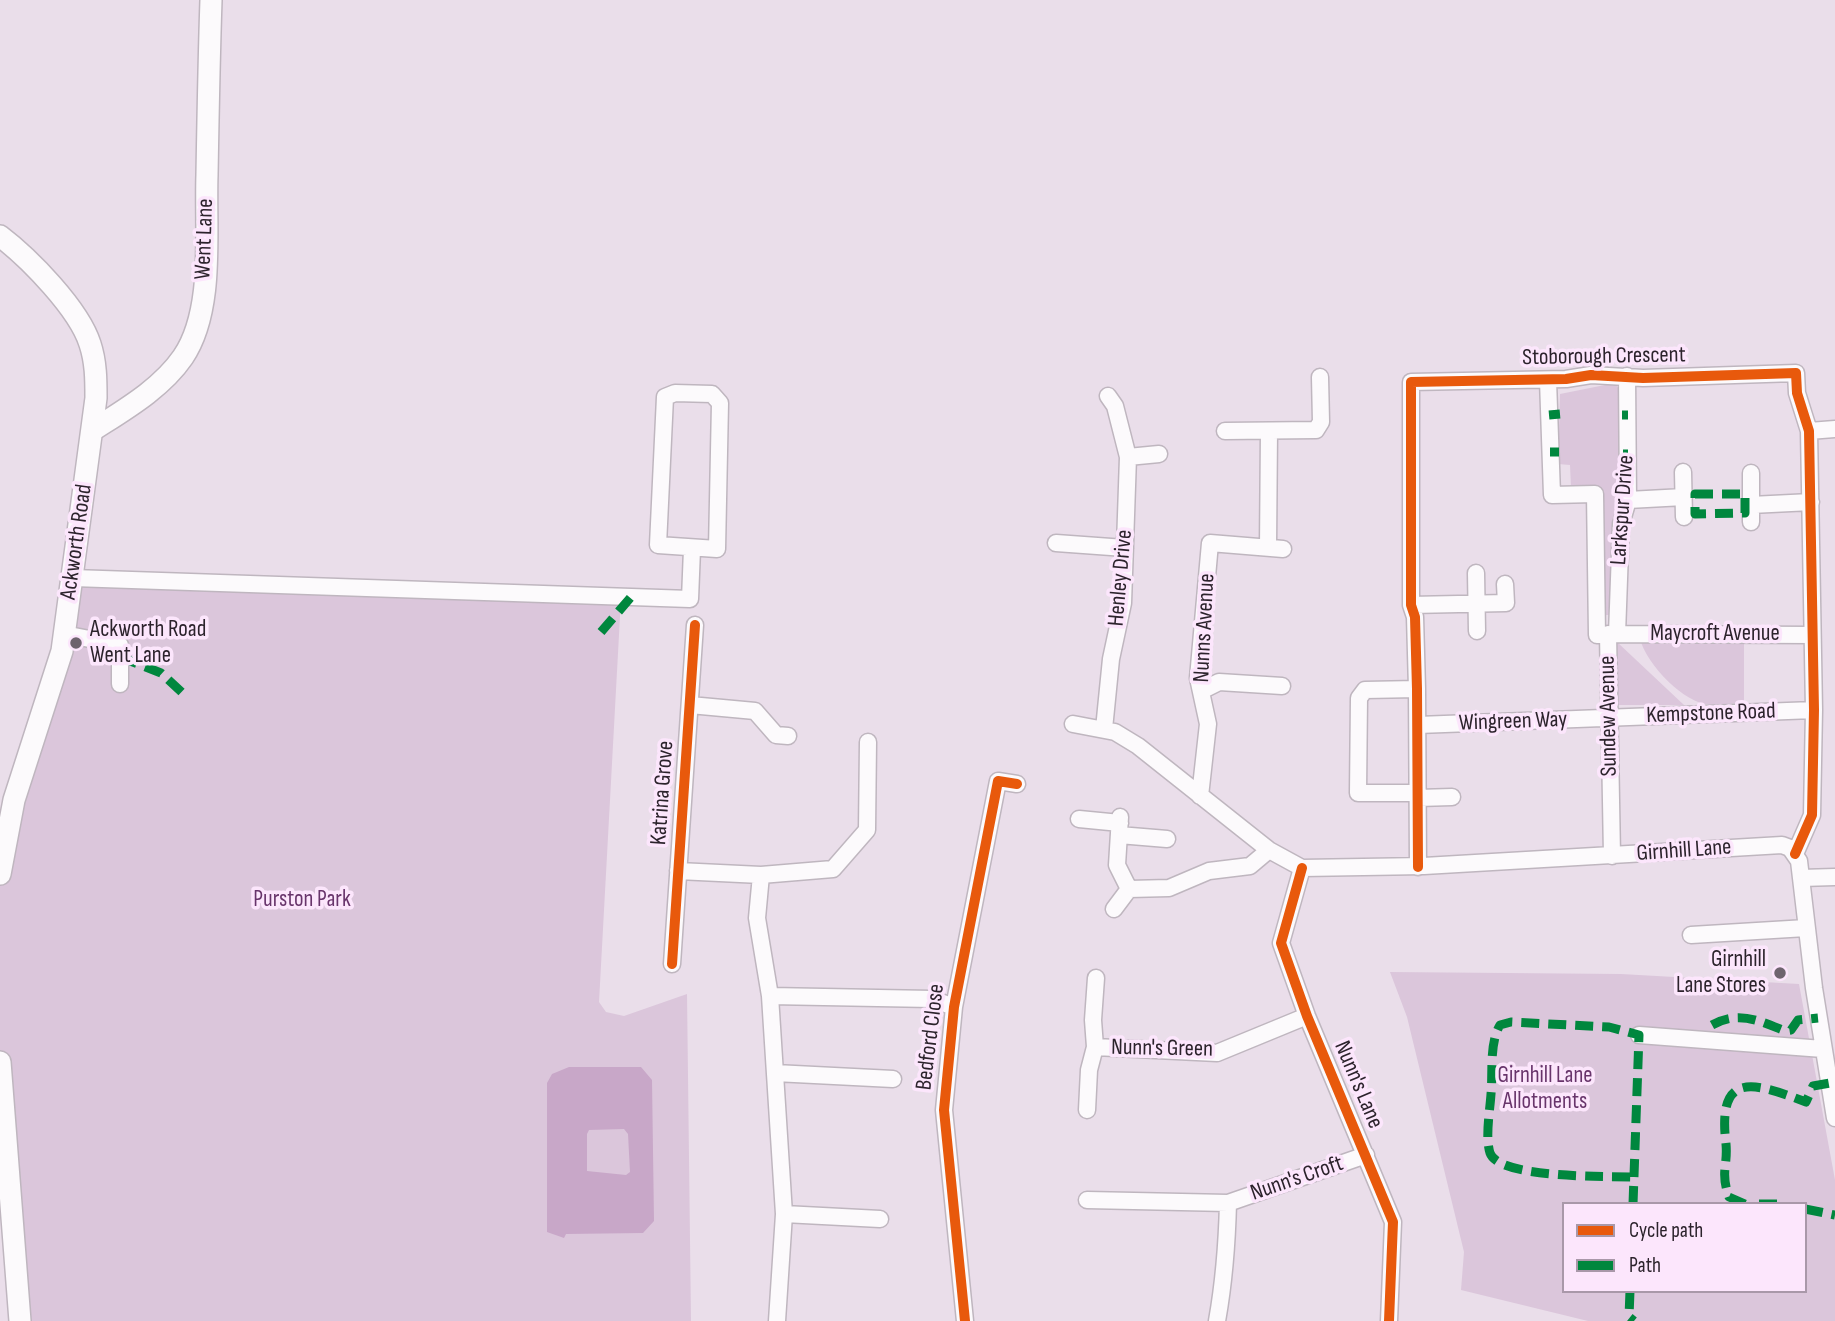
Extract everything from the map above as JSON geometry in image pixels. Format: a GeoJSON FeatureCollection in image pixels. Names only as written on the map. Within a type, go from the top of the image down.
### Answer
{"type":"FeatureCollection","features":[{"type":"Feature","properties":{"kind":"main road","name":"Went Lane"},"geometry":{"type":"LineString","coordinates":[[93,430],[164,378],[183,358],[196,330],[203,294],[205,255],[211,0]]}},
{"type":"Feature","properties":{"kind":"main road","name":"Ackworth Road"},"geometry":{"type":"LineString","coordinates":[[0,236],[17,249],[52,285],[90,342],[96,369],[93,430],[64,634],[51,692],[14,800],[0,874]]}},
{"type":"Feature","properties":{"kind":"main road"},"geometry":{"type":"LineString","coordinates":[[0,1062],[20,1321]]}},
{"type":"Feature","properties":{"kind":"street","name":"Stoborough Crescent"},"geometry":{"type":"LineString","coordinates":[[1418,867],[1418,689],[1415,617],[1411,605],[1411,382],[1548,380],[1591,374],[1627,376],[1796,373],[1797,393],[1809,431],[1814,710],[1812,815],[1795,854]]}},
{"type":"Feature","properties":{"kind":"street","name":"Larkspur Drive"},"geometry":{"type":"LineString","coordinates":[[1613,634],[1620,537],[1629,500],[1627,376]]}},
{"type":"Feature","properties":{"kind":"street"},"geometry":{"type":"LineString","coordinates":[[1225,430],[1316,430],[1321,422],[1320,377]]}},
{"type":"Feature","properties":{"kind":"street","name":"Sundew Avenue"},"geometry":{"type":"LineString","coordinates":[[1548,380],[1552,495],[1595,494],[1597,635],[1613,634],[1608,718],[1612,856]]}},
{"type":"Feature","properties":{"kind":"street"},"geometry":{"type":"LineString","coordinates":[[675,393],[712,394],[720,403],[717,549],[692,549],[658,545],[665,397],[675,393]]}},
{"type":"Feature","properties":{"kind":"street","name":"Henley Drive"},"geometry":{"type":"LineString","coordinates":[[1104,729],[1111,659],[1123,603],[1128,457],[1115,406],[1108,396]]}},
{"type":"Feature","properties":{"kind":"street"},"geometry":{"type":"LineString","coordinates":[[1809,431],[1835,429]]}},
{"type":"Feature","properties":{"kind":"street","name":"Nunns Avenue"},"geometry":{"type":"LineString","coordinates":[[1200,796],[1208,724],[1198,678],[1210,543],[1276,548],[1269,431]]}},
{"type":"Feature","properties":{"kind":"street"},"geometry":{"type":"LineString","coordinates":[[1128,457],[1158,454]]}},
{"type":"Feature","properties":{"kind":"street"},"geometry":{"type":"LineString","coordinates":[[1683,472],[1684,517]]}},
{"type":"Feature","properties":{"kind":"street"},"geometry":{"type":"LineString","coordinates":[[1751,473],[1751,522]]}},
{"type":"Feature","properties":{"kind":"street"},"geometry":{"type":"LineString","coordinates":[[1629,500],[1684,497]]}},
{"type":"Feature","properties":{"kind":"street"},"geometry":{"type":"LineString","coordinates":[[1751,506],[1811,502]]}},
{"type":"Feature","properties":{"kind":"street"},"geometry":{"type":"LineString","coordinates":[[1056,543],[1125,548]]}},
{"type":"Feature","properties":{"kind":"street"},"geometry":{"type":"LineString","coordinates":[[73,578],[690,599],[692,549]]}},
{"type":"Feature","properties":{"kind":"street"},"geometry":{"type":"LineString","coordinates":[[1476,573],[1477,631]]}},
{"type":"Feature","properties":{"kind":"street"},"geometry":{"type":"LineString","coordinates":[[1411,605],[1506,603],[1505,584]]}},
{"type":"Feature","properties":{"kind":"street","name":"Katrina Grove"},"geometry":{"type":"LineString","coordinates":[[672,964],[695,625]]}},
{"type":"Feature","properties":{"kind":"street"},"geometry":{"type":"LineString","coordinates":[[64,634],[120,645],[120,684]]}},
{"type":"Feature","properties":{"kind":"street","name":"Maycroft Avenue"},"geometry":{"type":"LineString","coordinates":[[1613,634],[1812,635]]}},
{"type":"Feature","properties":{"kind":"street"},"geometry":{"type":"LineString","coordinates":[[1201,691],[1219,682],[1282,686]]}},
{"type":"Feature","properties":{"kind":"street"},"geometry":{"type":"LineString","coordinates":[[1418,689],[1365,690],[1359,698],[1361,754],[1357,764],[1358,793],[1452,797]]}},
{"type":"Feature","properties":{"kind":"street"},"geometry":{"type":"LineString","coordinates":[[690,705],[755,711],[776,735],[788,736]]}},
{"type":"Feature","properties":{"kind":"street","name":"Kempstone Road"},"geometry":{"type":"LineString","coordinates":[[1608,718],[1814,710]]}},
{"type":"Feature","properties":{"kind":"street","name":"Wingreen Way"},"geometry":{"type":"LineString","coordinates":[[1418,725],[1608,718]]}},
{"type":"Feature","properties":{"kind":"street"},"geometry":{"type":"LineString","coordinates":[[1073,724],[1115,732],[1138,746],[1269,850],[1303,868]]}},
{"type":"Feature","properties":{"kind":"street","name":"Katrina Grove"},"geometry":{"type":"LineString","coordinates":[[678,871],[761,875],[833,869],[867,830],[868,742]]}},
{"type":"Feature","properties":{"kind":"street","name":"Bedford Close"},"geometry":{"type":"LineString","coordinates":[[965,1321],[944,1110],[954,1007],[998,781],[1017,784]]}},
{"type":"Feature","properties":{"kind":"street"},"geometry":{"type":"LineString","coordinates":[[1079,819],[1120,825],[1167,839]]}},
{"type":"Feature","properties":{"kind":"street"},"geometry":{"type":"LineString","coordinates":[[1120,825],[1117,865],[1129,889]]}},
{"type":"Feature","properties":{"kind":"street","name":"Girnhill Lane"},"geometry":{"type":"LineString","coordinates":[[1303,868],[1418,867],[1782,845],[1795,854]]}},
{"type":"Feature","properties":{"kind":"street"},"geometry":{"type":"LineString","coordinates":[[1129,889],[1169,888],[1209,871],[1250,866],[1269,850]]}},
{"type":"Feature","properties":{"kind":"street"},"geometry":{"type":"LineString","coordinates":[[1795,854],[1801,878],[1823,1049],[1831,1067],[1835,1118]]}},
{"type":"Feature","properties":{"kind":"street","name":"Nunn's Lane"},"geometry":{"type":"LineString","coordinates":[[1303,868],[1281,943],[1307,1016],[1392,1222],[1389,1321]]}},
{"type":"Feature","properties":{"kind":"street"},"geometry":{"type":"LineString","coordinates":[[761,875],[757,918],[770,996],[784,1214],[777,1321]]}},
{"type":"Feature","properties":{"kind":"street"},"geometry":{"type":"LineString","coordinates":[[1801,878],[1835,877]]}},
{"type":"Feature","properties":{"kind":"street"},"geometry":{"type":"LineString","coordinates":[[1114,909],[1129,889]]}},
{"type":"Feature","properties":{"kind":"street"},"geometry":{"type":"LineString","coordinates":[[1691,935],[1807,928]]}},
{"type":"Feature","properties":{"kind":"street","name":"Nunn's Green"},"geometry":{"type":"LineString","coordinates":[[1087,1110],[1089,1070],[1095,1047],[1093,1020],[1096,978]]}},
{"type":"Feature","properties":{"kind":"street"},"geometry":{"type":"LineString","coordinates":[[770,996],[932,999],[954,1007]]}},
{"type":"Feature","properties":{"kind":"street","name":"Nunn's Green"},"geometry":{"type":"LineString","coordinates":[[1095,1047],[1217,1053],[1307,1016]]}},
{"type":"Feature","properties":{"kind":"street"},"geometry":{"type":"LineString","coordinates":[[1639,1035],[1823,1049]]}},
{"type":"Feature","properties":{"kind":"street"},"geometry":{"type":"LineString","coordinates":[[775,1073],[893,1079]]}},
{"type":"Feature","properties":{"kind":"street","name":"Nunn's Croft"},"geometry":{"type":"LineString","coordinates":[[1087,1200],[1228,1203],[1366,1155]]}},
{"type":"Feature","properties":{"kind":"street","name":"Nunn's Croft"},"geometry":{"type":"LineString","coordinates":[[1217,1321],[1221,1277],[1226,1266],[1228,1203]]}},
{"type":"Feature","properties":{"kind":"street"},"geometry":{"type":"LineString","coordinates":[[784,1214],[880,1219]]}},
{"type":"Feature","properties":{"kind":"green space"},"geometry":{"type":"Polygon","coordinates":[[[1615,383],[1621,393],[1624,484],[1614,513],[1614,615],[1601,615],[1599,488],[1571,487],[1570,465],[1558,464],[1560,394],[1615,383]]]}},
{"type":"Feature","properties":{"kind":"green space","name":"Purston Park"},"geometry":{"type":"Polygon","coordinates":[[[73,578],[621,598],[599,1002],[606,1012],[624,1016],[687,994],[691,1321],[20,1321],[0,1062],[0,874],[73,578]]]}},
{"type":"Feature","properties":{"kind":"green space"},"geometry":{"type":"Polygon","coordinates":[[[1639,634],[1744,634],[1744,703],[1705,704],[1684,694],[1654,666],[1639,634]]]}},
{"type":"Feature","properties":{"kind":"green space"},"geometry":{"type":"Polygon","coordinates":[[[1617,642],[1684,705],[1617,705],[1617,642]]]}},
{"type":"Feature","properties":{"kind":"green space","name":"Girnhill Lane Allotments"},"geometry":{"type":"Polygon","coordinates":[[[1390,972],[1621,974],[1799,984],[1835,1180],[1835,1321],[1588,1321],[1461,1290],[1464,1252],[1407,1017],[1390,972]]]}},
{"type":"Feature","properties":{"kind":"shaded area"},"geometry":{"type":"Polygon","coordinates":[[[569,1067],[641,1067],[652,1080],[654,1221],[643,1233],[566,1234],[564,1238],[547,1232],[547,1083],[552,1074],[569,1067]],[[624,1129],[589,1130],[587,1171],[626,1175],[630,1172],[628,1134],[624,1129]]]}},
{"type":"Feature","properties":{"kind":"marked path"},"geometry":{"type":"LineString","coordinates":[[1549,415],[1560,414]]}},
{"type":"Feature","properties":{"kind":"marked path"},"geometry":{"type":"LineString","coordinates":[[1622,415],[1628,415]]}},
{"type":"Feature","properties":{"kind":"marked path"},"geometry":{"type":"LineString","coordinates":[[1550,452],[1559,452]]}},
{"type":"Feature","properties":{"kind":"marked path"},"geometry":{"type":"LineString","coordinates":[[1623,454],[1628,454]]}},
{"type":"Feature","properties":{"kind":"marked path"},"geometry":{"type":"LineString","coordinates":[[1695,494],[1745,494],[1745,513],[1695,514],[1695,494]]}},
{"type":"Feature","properties":{"kind":"marked path"},"geometry":{"type":"LineString","coordinates":[[601,632],[631,597]]}},
{"type":"Feature","properties":{"kind":"marked path"},"geometry":{"type":"LineString","coordinates":[[120,657],[161,673],[188,698]]}},
{"type":"Feature","properties":{"kind":"marked path"},"geometry":{"type":"LineString","coordinates":[[1712,1025],[1731,1018],[1740,1018],[1758,1021],[1785,1031],[1791,1030],[1798,1020],[1818,1018]]}},
{"type":"Feature","properties":{"kind":"marked path"},"geometry":{"type":"LineString","coordinates":[[1511,1022],[1609,1027],[1639,1035],[1634,1177],[1533,1172],[1513,1168],[1498,1161],[1490,1153],[1488,1132],[1493,1049],[1500,1025],[1511,1022]]}},
{"type":"Feature","properties":{"kind":"marked path"},"geometry":{"type":"LineString","coordinates":[[1740,1202],[1729,1197],[1725,1181],[1725,1120],[1727,1103],[1733,1093],[1743,1088],[1755,1087],[1806,1102],[1813,1086],[1830,1083]]}},
{"type":"Feature","properties":{"kind":"marked path"},"geometry":{"type":"LineString","coordinates":[[1633,1202],[1634,1177]]}},
{"type":"Feature","properties":{"kind":"marked path"},"geometry":{"type":"LineString","coordinates":[[1807,1209],[1835,1215]]}},
{"type":"Feature","properties":{"kind":"marked path"},"geometry":{"type":"LineString","coordinates":[[1630,1293],[1629,1317],[1634,1321]]}},
{"type":"Feature","properties":{"kind":"cycle path"},"geometry":{"type":"LineString","coordinates":[[1418,867],[1417,689],[1415,617],[1411,605],[1411,382],[1566,379],[1591,375],[1643,378],[1796,373],[1797,393],[1809,431],[1814,710],[1812,815],[1795,854]]}},
{"type":"Feature","properties":{"kind":"cycle path"},"geometry":{"type":"LineString","coordinates":[[672,964],[695,625]]}},
{"type":"Feature","properties":{"kind":"cycle path"},"geometry":{"type":"LineString","coordinates":[[965,1321],[944,1110],[954,1007],[998,781],[1017,784]]}},
{"type":"Feature","properties":{"kind":"cycle path"},"geometry":{"type":"LineString","coordinates":[[1302,868],[1281,943],[1307,1016],[1393,1222],[1389,1321]]}},
{"type":"Feature","properties":{"kind":"place","name":"Ackworth Road Went Lane"},"geometry":{"type":"Point","coordinates":[76,643]}},
{"type":"Feature","properties":{"kind":"place","name":"Girnhill Lane Stores"},"geometry":{"type":"Point","coordinates":[1780,973]}}]}
